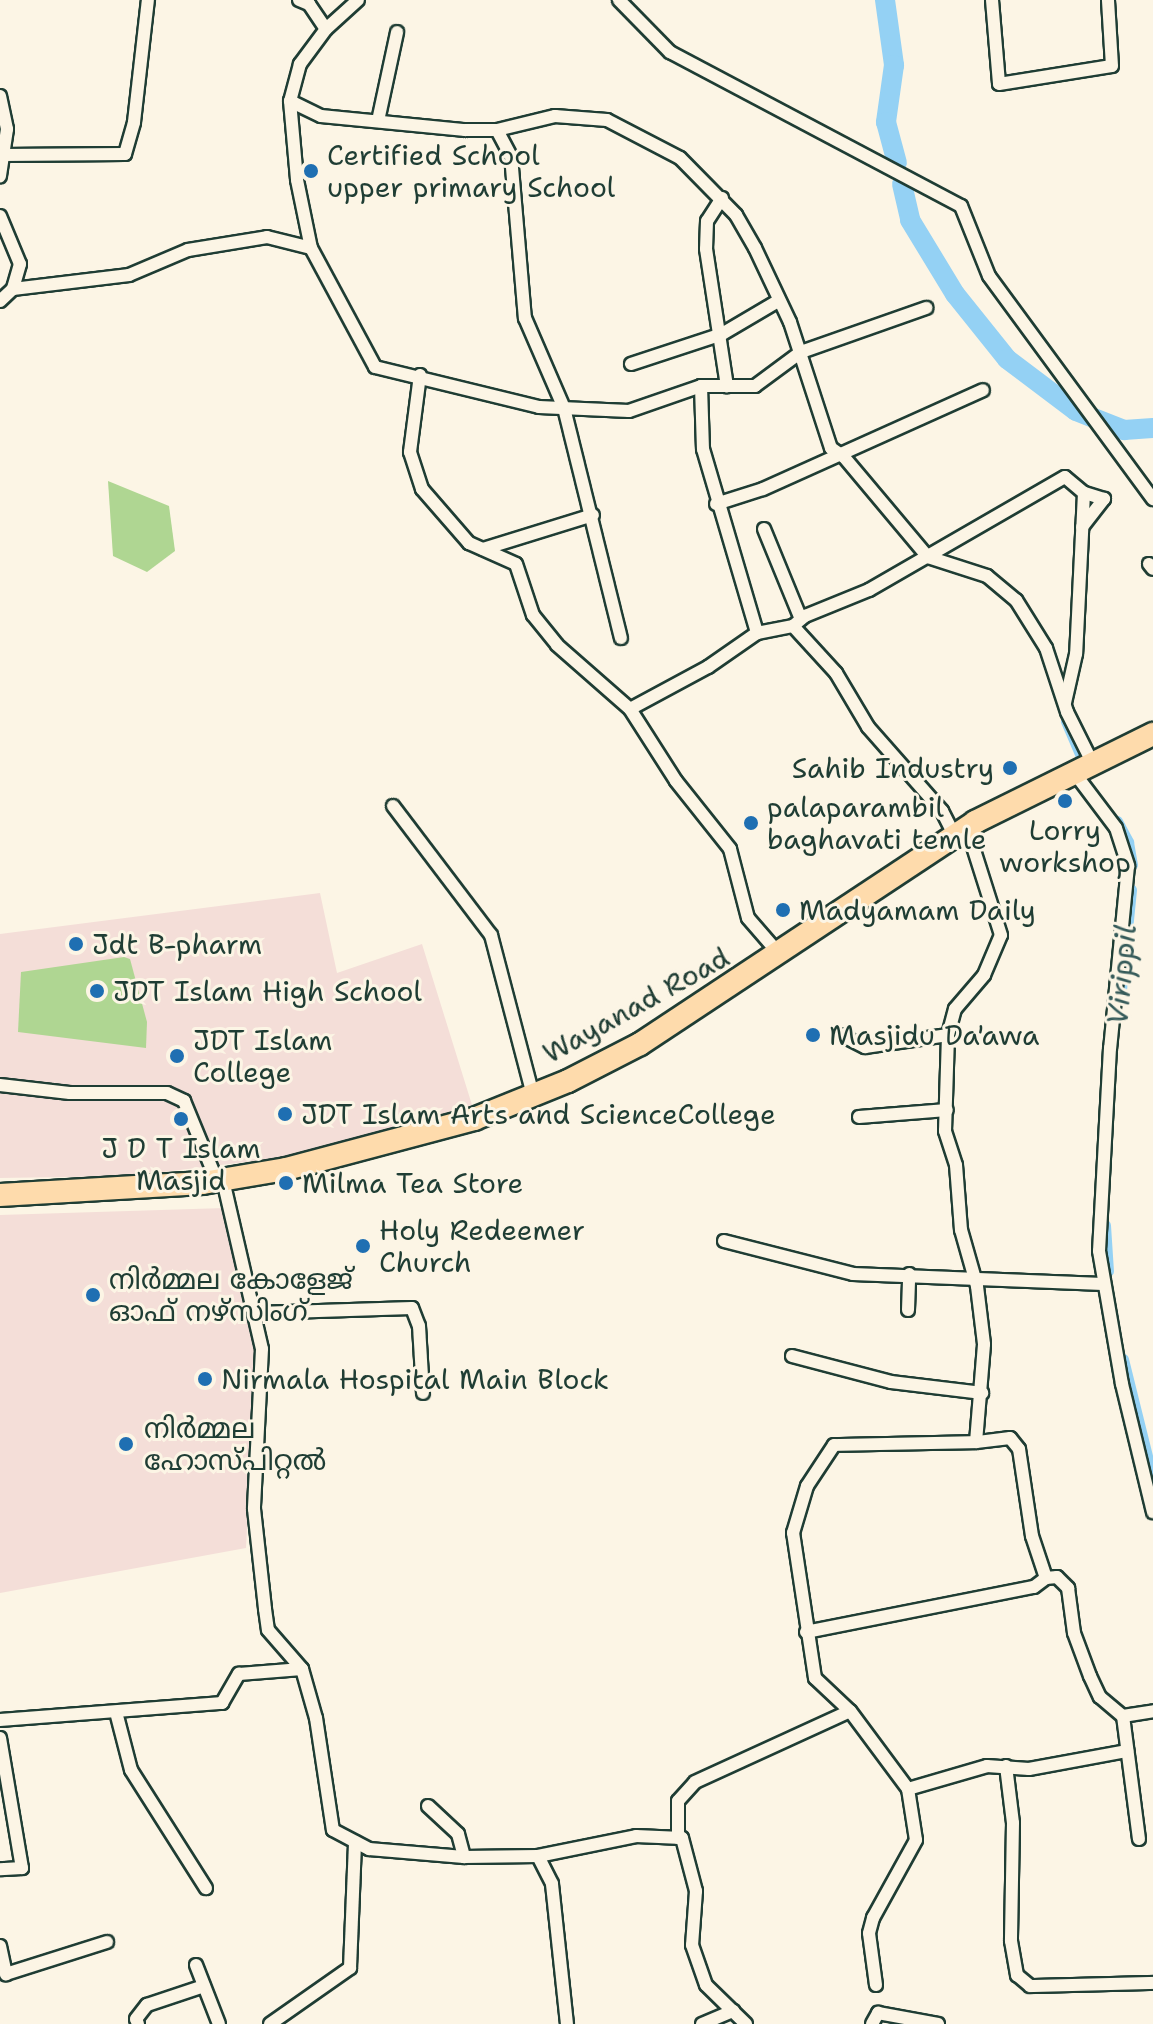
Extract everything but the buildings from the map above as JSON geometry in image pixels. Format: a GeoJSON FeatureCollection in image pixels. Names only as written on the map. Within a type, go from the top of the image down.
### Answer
{"type":"FeatureCollection","features":[{"type":"Feature","properties":{"kind":"highway","name":"Wayanad Road"},"geometry":{"type":"LineString","coordinates":[[0,1195],[104,1193],[220,1180],[417,1137],[533,1095],[640,1044],[780,955],[961,832],[1082,767],[1153,734]]}},
{"type":"Feature","properties":{"kind":"street"},"geometry":{"type":"LineString","coordinates":[[3,155],[125,154],[148,0]]}},
{"type":"Feature","properties":{"kind":"street"},"geometry":{"type":"LineString","coordinates":[[299,0],[309,4],[326,29]]}},
{"type":"Feature","properties":{"kind":"street"},"geometry":{"type":"LineString","coordinates":[[358,0],[326,29],[300,64],[290,101],[297,180],[311,248],[375,367],[420,375],[539,407],[629,411],[701,386],[755,386],[801,352],[926,308]]}},
{"type":"Feature","properties":{"kind":"street"},"geometry":{"type":"LineString","coordinates":[[992,0],[999,84],[1112,66],[1108,0]]}},
{"type":"Feature","properties":{"kind":"street"},"geometry":{"type":"LineString","coordinates":[[620,2],[670,52],[961,206],[989,276],[1153,499]]}},
{"type":"Feature","properties":{"kind":"street"},"geometry":{"type":"LineString","coordinates":[[378,121],[397,32]]}},
{"type":"Feature","properties":{"kind":"street"},"geometry":{"type":"LineString","coordinates":[[0,96],[3,155],[0,176]]}},
{"type":"Feature","properties":{"kind":"street"},"geometry":{"type":"LineString","coordinates":[[290,101],[321,116],[497,130],[555,116],[607,120],[680,158],[722,198],[755,248],[801,352],[818,419],[837,454],[844,457],[928,557],[987,576],[1016,600],[1046,648],[1082,767],[1123,842],[1128,866],[1107,1089],[1099,1251],[1103,1284],[1153,1512]]}},
{"type":"Feature","properties":{"kind":"street"},"geometry":{"type":"LineString","coordinates":[[497,130],[511,156],[525,318],[564,408],[593,515],[621,638]]}},
{"type":"Feature","properties":{"kind":"street"},"geometry":{"type":"LineString","coordinates":[[722,198],[707,221],[706,249],[722,334],[727,386]]}},
{"type":"Feature","properties":{"kind":"street"},"geometry":{"type":"LineString","coordinates":[[0,216],[4,232],[20,264],[13,289],[0,301]]}},
{"type":"Feature","properties":{"kind":"street"},"geometry":{"type":"LineString","coordinates":[[13,289],[129,275],[188,250],[267,237],[311,248]]}},
{"type":"Feature","properties":{"kind":"street"},"geometry":{"type":"LineString","coordinates":[[631,364],[722,334],[778,301]]}},
{"type":"Feature","properties":{"kind":"street"},"geometry":{"type":"LineString","coordinates":[[420,375],[410,452],[422,489],[469,543],[516,564],[533,615],[557,645],[630,709],[676,781],[730,849],[748,918],[780,955]]}},
{"type":"Feature","properties":{"kind":"street"},"geometry":{"type":"LineString","coordinates":[[701,386],[703,449],[716,504],[757,633]]}},
{"type":"Feature","properties":{"kind":"street"},"geometry":{"type":"LineString","coordinates":[[716,504],[763,489],[983,390]]}},
{"type":"Feature","properties":{"kind":"street"},"geometry":{"type":"LineString","coordinates":[[630,709],[708,667],[757,633],[797,623],[869,590],[1065,477],[1084,493],[1104,499],[1081,528]]}},
{"type":"Feature","properties":{"kind":"street"},"geometry":{"type":"LineString","coordinates":[[1065,706],[1076,654],[1084,493]]}},
{"type":"Feature","properties":{"kind":"street"},"geometry":{"type":"LineString","coordinates":[[483,549],[593,515]]}},
{"type":"Feature","properties":{"kind":"street"},"geometry":{"type":"LineString","coordinates":[[764,529],[797,623],[836,673],[868,727],[961,832],[1001,935],[984,975],[955,1009],[948,1035],[945,1131],[952,1142],[961,1230],[973,1275],[984,1344],[976,1442]]}},
{"type":"Feature","properties":{"kind":"street"},"geometry":{"type":"LineString","coordinates":[[393,806],[491,935],[533,1095]]}},
{"type":"Feature","properties":{"kind":"street"},"geometry":{"type":"LineString","coordinates":[[841,1035],[865,1047],[948,1035]]}},
{"type":"Feature","properties":{"kind":"street"},"geometry":{"type":"LineString","coordinates":[[0,1085],[70,1093],[167,1093],[184,1101],[220,1180],[256,1313],[262,1349],[254,1509],[268,1630],[302,1669],[316,1718],[333,1830],[369,1849],[464,1857],[538,1856],[636,1836],[682,1838],[696,1891],[692,1945],[706,1985],[746,2024]]}},
{"type":"Feature","properties":{"kind":"street"},"geometry":{"type":"LineString","coordinates":[[859,1117],[947,1110]]}},
{"type":"Feature","properties":{"kind":"street"},"geometry":{"type":"LineString","coordinates":[[724,1241],[853,1274],[909,1274],[935,1281],[973,1275],[1103,1284]]}},
{"type":"Feature","properties":{"kind":"street"},"geometry":{"type":"LineString","coordinates":[[908,1310],[909,1274]]}},
{"type":"Feature","properties":{"kind":"street"},"geometry":{"type":"LineString","coordinates":[[256,1313],[412,1308],[419,1326],[423,1393]]}},
{"type":"Feature","properties":{"kind":"street"},"geometry":{"type":"LineString","coordinates":[[792,1356],[891,1382],[982,1393]]}},
{"type":"Feature","properties":{"kind":"street"},"geometry":{"type":"LineString","coordinates":[[876,1985],[869,1933],[873,1918],[916,1840],[908,1789],[850,1711],[815,1678],[793,1533],[807,1486],[834,1445],[976,1442],[1010,1438],[1019,1449],[1032,1536],[1046,1578]]}},
{"type":"Feature","properties":{"kind":"street"},"geometry":{"type":"LineString","coordinates":[[806,1632],[1034,1587],[1046,1578],[1057,1577],[1068,1588],[1074,1633],[1090,1676],[1100,1697],[1123,1716],[1139,1839]]}},
{"type":"Feature","properties":{"kind":"street"},"geometry":{"type":"LineString","coordinates":[[0,1720],[222,1703],[239,1674],[302,1669]]}},
{"type":"Feature","properties":{"kind":"street"},"geometry":{"type":"LineString","coordinates":[[678,1838],[678,1801],[695,1782],[850,1711]]}},
{"type":"Feature","properties":{"kind":"street"},"geometry":{"type":"LineString","coordinates":[[1123,1716],[1153,1711]]}},
{"type":"Feature","properties":{"kind":"street"},"geometry":{"type":"LineString","coordinates":[[116,1712],[131,1770],[206,1888]]}},
{"type":"Feature","properties":{"kind":"street"},"geometry":{"type":"LineString","coordinates":[[0,1738],[4,1780],[22,1868],[0,1869]]}},
{"type":"Feature","properties":{"kind":"street"},"geometry":{"type":"LineString","coordinates":[[908,1789],[945,1775],[1006,1766],[1029,1769],[1127,1751]]}},
{"type":"Feature","properties":{"kind":"street"},"geometry":{"type":"LineString","coordinates":[[1006,1766],[1013,1823],[1011,1941],[1017,1975],[1030,1986],[1153,1983]]}},
{"type":"Feature","properties":{"kind":"street"},"geometry":{"type":"LineString","coordinates":[[428,1806],[458,1834],[464,1857]]}},
{"type":"Feature","properties":{"kind":"street"},"geometry":{"type":"LineString","coordinates":[[270,2024],[350,1968],[355,1842]]}},
{"type":"Feature","properties":{"kind":"street"},"geometry":{"type":"LineString","coordinates":[[538,1856],[552,1884],[567,2024]]}},
{"type":"Feature","properties":{"kind":"street"},"geometry":{"type":"LineString","coordinates":[[0,1946],[6,1974],[107,1942]]}},
{"type":"Feature","properties":{"kind":"street"},"geometry":{"type":"LineString","coordinates":[[196,1965],[219,2024]]}},
{"type":"Feature","properties":{"kind":"street"},"geometry":{"type":"LineString","coordinates":[[138,2024],[136,2019],[147,2005],[204,1986]]}},
{"type":"Feature","properties":{"kind":"street"},"geometry":{"type":"LineString","coordinates":[[702,2024],[733,2011]]}},
{"type":"Feature","properties":{"kind":"street"},"geometry":{"type":"LineString","coordinates":[[872,2024],[878,2013],[938,2024]]}},
{"type":"Feature","properties":{"kind":"shaded area","name":"JDT Islam College"},"geometry":{"type":"Polygon","coordinates":[[[320,893],[337,973],[422,944],[472,1105],[371,1139],[287,1157],[130,1176],[0,1178],[0,934],[320,893]]]}},
{"type":"Feature","properties":{"kind":"shaded area","name":"നിർമ്മല ഹോസ്പിറ്റൽ"},"geometry":{"type":"Polygon","coordinates":[[[225,1208],[257,1339],[246,1548],[0,1593],[0,1215],[225,1208]]]}},
{"type":"Feature","properties":{"kind":"green space"},"geometry":{"type":"Polygon","coordinates":[[[108,481],[169,506],[175,551],[147,572],[113,556],[108,481]]]}},
{"type":"Feature","properties":{"kind":"green space"},"geometry":{"type":"Polygon","coordinates":[[[124,957],[130,959],[147,1022],[146,1048],[18,1032],[21,972],[124,957]]]}},
{"type":"Feature","properties":{"kind":"waterway"},"geometry":{"type":"LineString","coordinates":[[885,0],[894,65],[886,122],[897,163]]}},
{"type":"Feature","properties":{"kind":"waterway"},"geometry":{"type":"LineString","coordinates":[[902,184],[910,220],[955,294],[1007,359],[1076,411],[1124,430],[1153,428]]}},
{"type":"Feature","properties":{"kind":"waterway"},"geometry":{"type":"LineString","coordinates":[[1066,721],[1080,754]]}},
{"type":"Feature","properties":{"kind":"waterway","name":"Virippil"},"geometry":{"type":"LineString","coordinates":[[1117,821],[1128,842],[1132,865]]}},
{"type":"Feature","properties":{"kind":"waterway","name":"Virippil"},"geometry":{"type":"LineString","coordinates":[[1120,1000],[1131,890]]}},
{"type":"Feature","properties":{"kind":"waterway"},"geometry":{"type":"LineString","coordinates":[[1105,1225],[1108,1271]]}},
{"type":"Feature","properties":{"kind":"waterway"},"geometry":{"type":"LineString","coordinates":[[1123,1359],[1153,1480]]}},
{"type":"Feature","properties":{"kind":"place","name":"Certified School upper primary School"},"geometry":{"type":"Point","coordinates":[311,171]}},
{"type":"Feature","properties":{"kind":"place","name":"Sahib Industry"},"geometry":{"type":"Point","coordinates":[1010,768]}},
{"type":"Feature","properties":{"kind":"place","name":"Lorry workshop"},"geometry":{"type":"Point","coordinates":[1065,801]}},
{"type":"Feature","properties":{"kind":"place","name":"palaparambil baghavati temle"},"geometry":{"type":"Point","coordinates":[751,823]}},
{"type":"Feature","properties":{"kind":"place","name":"Madyamam Daily"},"geometry":{"type":"Point","coordinates":[783,910]}},
{"type":"Feature","properties":{"kind":"place","name":"Jdt B-pharm"},"geometry":{"type":"Point","coordinates":[76,944]}},
{"type":"Feature","properties":{"kind":"place","name":"JDT Islam High School"},"geometry":{"type":"Point","coordinates":[97,991]}},
{"type":"Feature","properties":{"kind":"place","name":"Masjidu Da'awa"},"geometry":{"type":"Point","coordinates":[813,1035]}},
{"type":"Feature","properties":{"kind":"place","name":"JDT Islam College"},"geometry":{"type":"Point","coordinates":[177,1056]}},
{"type":"Feature","properties":{"kind":"place","name":"JDT Islam Arts and ScienceCollege"},"geometry":{"type":"Point","coordinates":[285,1114]}},
{"type":"Feature","properties":{"kind":"place","name":"J D T Islam Masjid"},"geometry":{"type":"Point","coordinates":[181,1119]}},
{"type":"Feature","properties":{"kind":"place","name":"Milma Tea Store"},"geometry":{"type":"Point","coordinates":[286,1183]}},
{"type":"Feature","properties":{"kind":"place","name":"Holy Redeemer Church"},"geometry":{"type":"Point","coordinates":[363,1246]}},
{"type":"Feature","properties":{"kind":"place","name":"നിർമ്മല കോളേജ് ഓഫ് നഴ്സിംഗ്"},"geometry":{"type":"Point","coordinates":[93,1295]}},
{"type":"Feature","properties":{"kind":"place","name":"Nirmala Hospital Main Block"},"geometry":{"type":"Point","coordinates":[205,1379]}},
{"type":"Feature","properties":{"kind":"place","name":"നിർമ്മല ഹോസ്പിറ്റൽ"},"geometry":{"type":"Point","coordinates":[126,1444]}}]}
